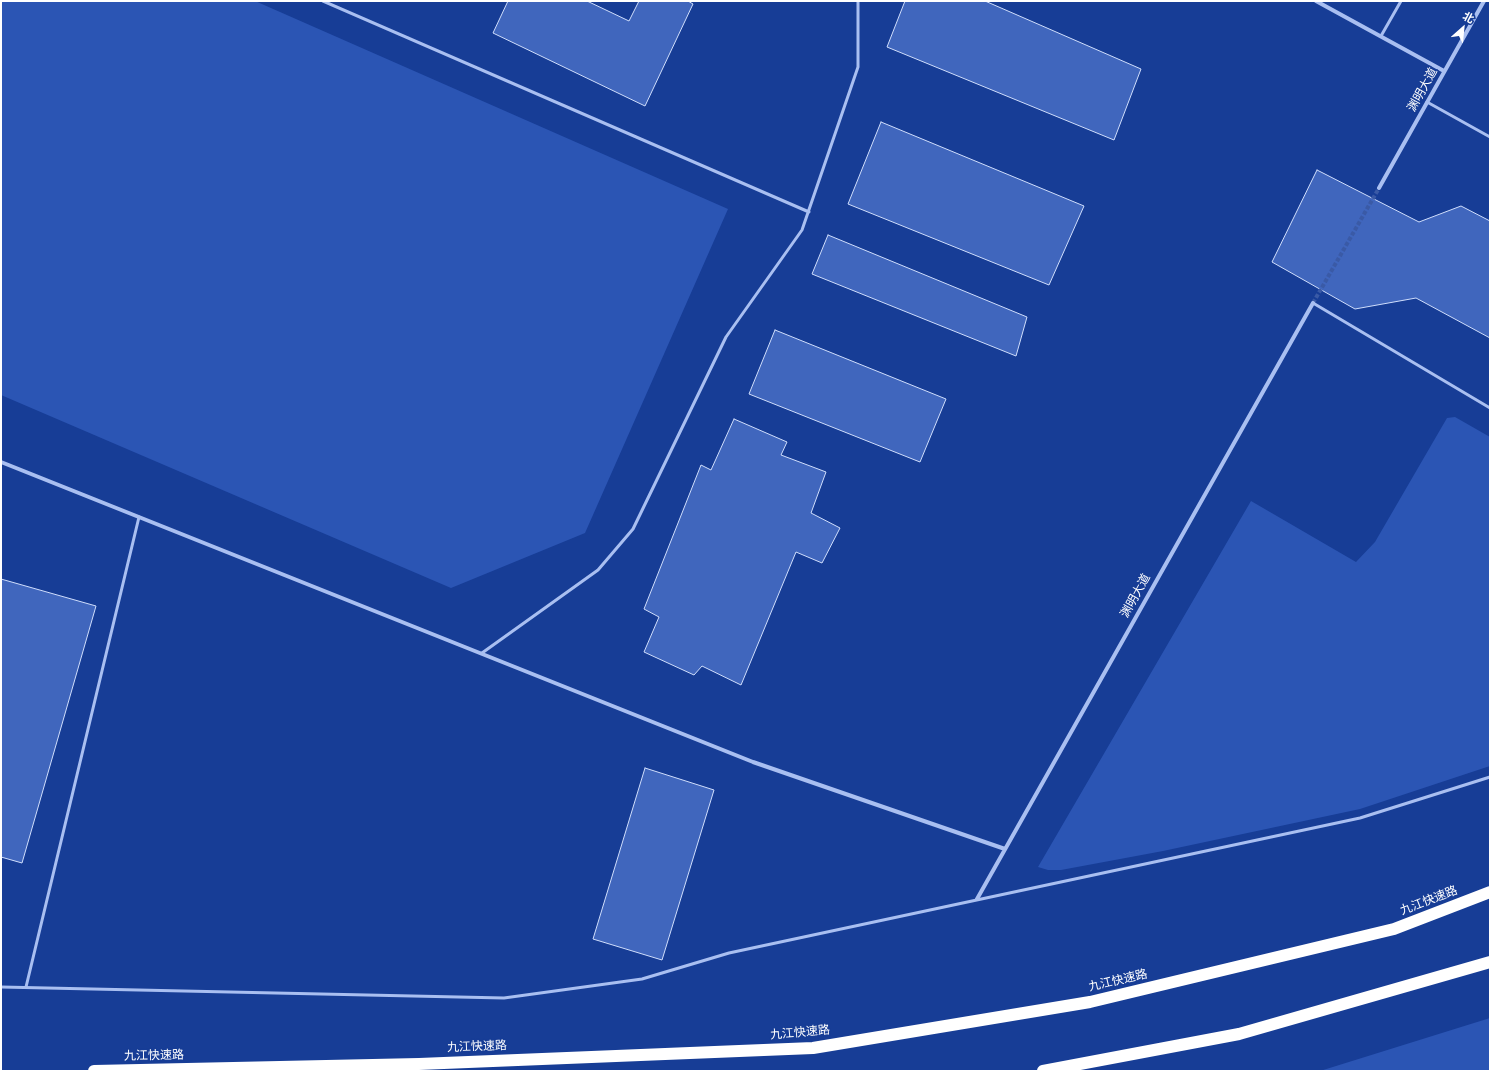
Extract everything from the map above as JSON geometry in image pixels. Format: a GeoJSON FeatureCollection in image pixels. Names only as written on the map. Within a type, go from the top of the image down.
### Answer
{"type":"FeatureCollection","features":[{"type":"Feature","properties":{"kind":"highway","name":"九江快速路"},"geometry":{"type":"LineString","coordinates":[[94,1071],[419,1064],[813,1048],[1090,1002],[1394,930],[1490,892]]}},
{"type":"Feature","properties":{"kind":"highway"},"geometry":{"type":"LineString","coordinates":[[1043,1071],[1239,1034],[1490,962]]}},
{"type":"Feature","properties":{"kind":"street"},"geometry":{"type":"LineString","coordinates":[[1316,1],[1444,71]]}},
{"type":"Feature","properties":{"kind":"street","name":"渊明大道"},"geometry":{"type":"LineString","coordinates":[[1379,188],[1484,1]]}},
{"type":"Feature","properties":{"kind":"street","name":"渊明大道"},"geometry":{"type":"LineString","coordinates":[[977,899],[1313,303]]}},
{"type":"Feature","properties":{"kind":"street"},"geometry":{"type":"LineString","coordinates":[[1,462],[753,762],[1005,849]]}},
{"type":"Feature","properties":{"kind":"lane"},"geometry":{"type":"LineString","coordinates":[[323,1],[809,212]]}},
{"type":"Feature","properties":{"kind":"lane"},"geometry":{"type":"LineString","coordinates":[[482,654],[598,570],[632,529],[726,337],[802,230],[858,67],[858,1]]}},
{"type":"Feature","properties":{"kind":"lane"},"geometry":{"type":"LineString","coordinates":[[1381,36],[1401,1]]}},
{"type":"Feature","properties":{"kind":"lane"},"geometry":{"type":"LineString","coordinates":[[1427,102],[1490,137]]}},
{"type":"Feature","properties":{"kind":"lane"},"geometry":{"type":"LineString","coordinates":[[1313,303],[1490,408]]}},
{"type":"Feature","properties":{"kind":"lane"},"geometry":{"type":"LineString","coordinates":[[26,987],[139,517]]}},
{"type":"Feature","properties":{"kind":"lane"},"geometry":{"type":"LineString","coordinates":[[1,987],[504,998],[642,979],[729,953],[1360,818],[1490,776]]}},
{"type":"Feature","properties":{"kind":"shaded area"},"geometry":{"type":"Polygon","coordinates":[[[1,1],[255,1],[728,209],[585,533],[451,588],[1,395],[1,1]]]}},
{"type":"Feature","properties":{"kind":"shaded area"},"geometry":{"type":"Polygon","coordinates":[[[1455,417],[1490,437],[1490,766],[1360,809],[1163,851],[1061,870],[1048,870],[1038,867],[1251,501],[1356,562],[1375,542],[1447,418],[1455,417]]]}},
{"type":"Feature","properties":{"kind":"shaded area"},"geometry":{"type":"Polygon","coordinates":[[[1490,1018],[1490,1071],[1320,1071],[1490,1018]]]}},
{"type":"Feature","properties":{"kind":"building"},"geometry":{"type":"Polygon","coordinates":[[[508,1],[587,1],[629,21],[639,1],[688,1],[693,4],[645,106],[493,33],[508,1]]]}},
{"type":"Feature","properties":{"kind":"building"},"geometry":{"type":"Polygon","coordinates":[[[905,1],[985,1],[1141,69],[1114,140],[887,47],[905,1]]]}},
{"type":"Feature","properties":{"kind":"building"},"geometry":{"type":"Polygon","coordinates":[[[881,122],[1084,206],[1049,285],[848,204],[881,122]]]}},
{"type":"Feature","properties":{"kind":"building"},"geometry":{"type":"Polygon","coordinates":[[[1317,170],[1419,222],[1461,206],[1490,221],[1490,338],[1416,298],[1355,309],[1272,262],[1317,170]]]}},
{"type":"Feature","properties":{"kind":"building"},"geometry":{"type":"Polygon","coordinates":[[[828,235],[1027,317],[1016,356],[812,274],[828,235]]]}},
{"type":"Feature","properties":{"kind":"building"},"geometry":{"type":"Polygon","coordinates":[[[775,330],[946,399],[920,462],[749,394],[775,330]]]}},
{"type":"Feature","properties":{"kind":"building"},"geometry":{"type":"Polygon","coordinates":[[[734,419],[787,442],[781,455],[826,472],[811,513],[840,528],[822,563],[796,552],[741,685],[702,666],[694,675],[644,652],[659,617],[644,609],[701,465],[711,470],[734,419]]]}},
{"type":"Feature","properties":{"kind":"building"},"geometry":{"type":"Polygon","coordinates":[[[1,579],[96,606],[22,863],[1,857],[1,579]]]}},
{"type":"Feature","properties":{"kind":"building"},"geometry":{"type":"Polygon","coordinates":[[[645,768],[714,790],[662,960],[593,939],[645,768]]]}},
{"type":"Feature","properties":{"kind":"tunnel"},"geometry":{"type":"LineString","coordinates":[[1313,303],[1379,188]]}}]}
